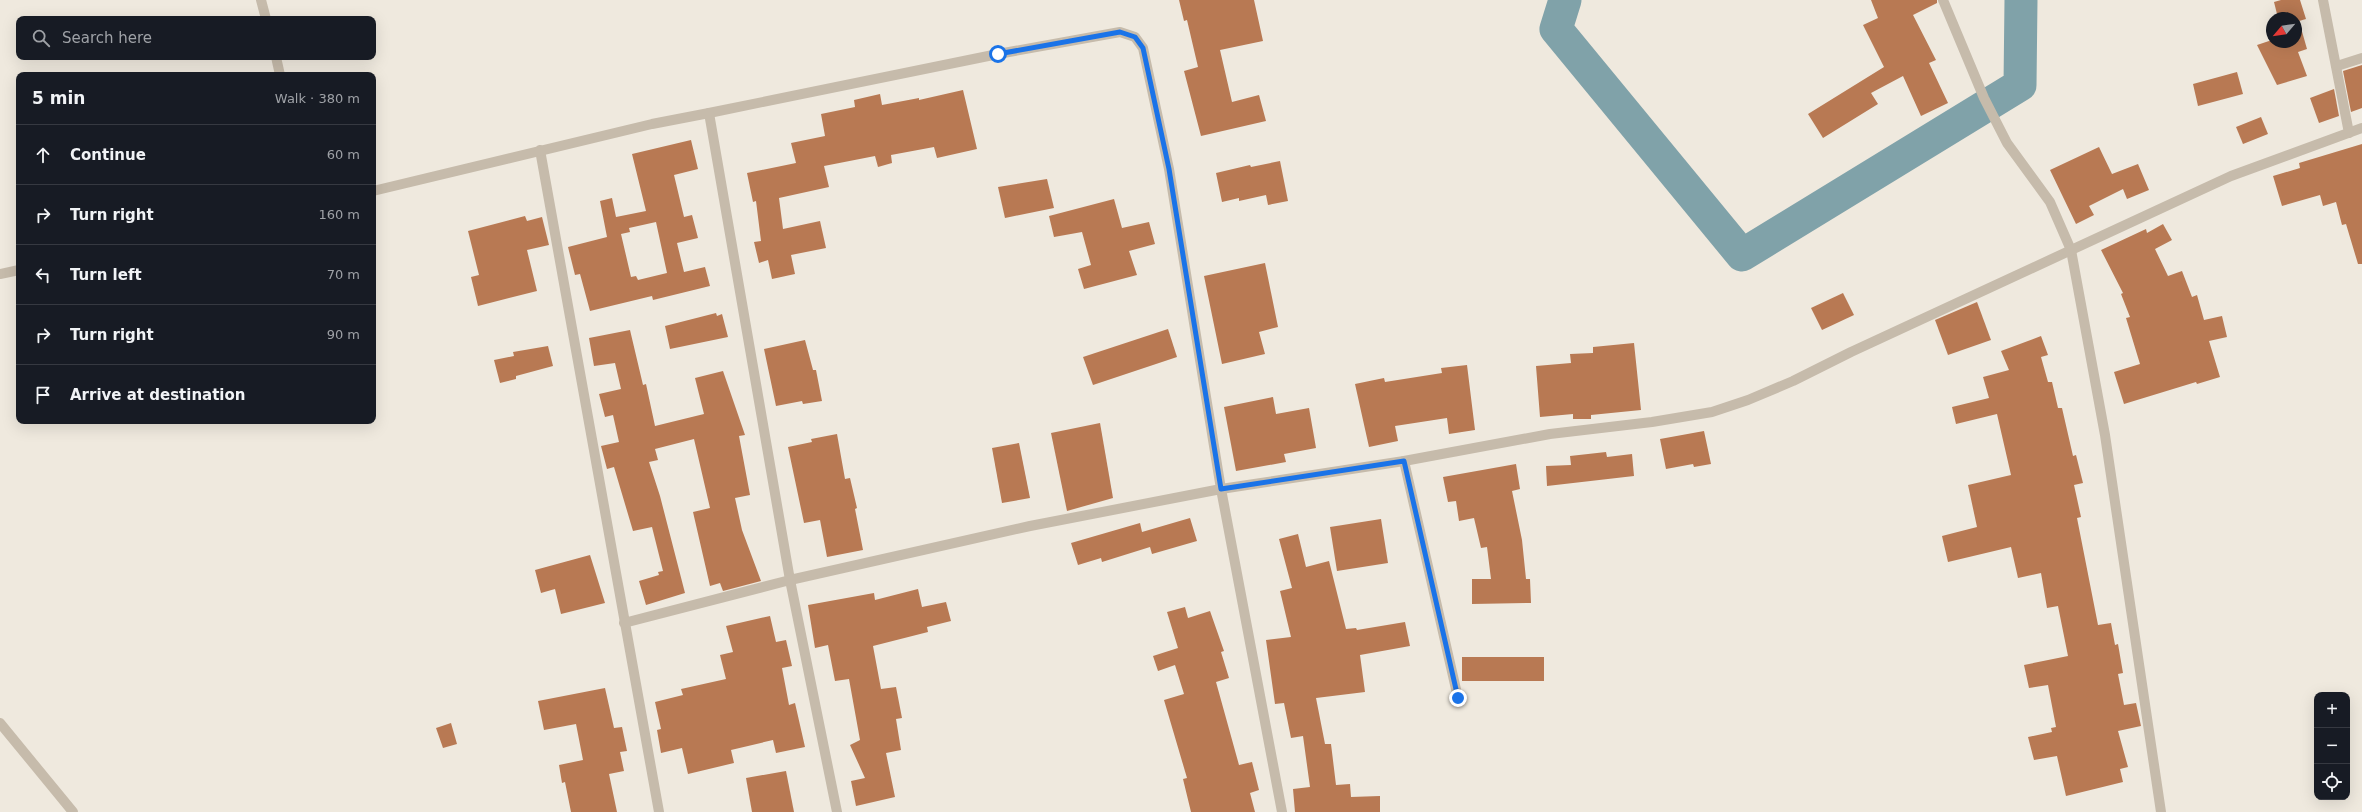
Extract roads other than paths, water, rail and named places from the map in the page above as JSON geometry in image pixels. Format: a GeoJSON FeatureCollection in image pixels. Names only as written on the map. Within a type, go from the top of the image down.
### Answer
{"type":"FeatureCollection","features":[{"type":"Feature","properties":{"kind":"street"},"geometry":{"type":"LineString","coordinates":[[261,0],[265,16]]}},
{"type":"Feature","properties":{"kind":"street"},"geometry":{"type":"LineString","coordinates":[[1943,0],[1984,98],[2007,143],[2050,202],[2071,250],[2104,435],[2161,812]]}},
{"type":"Feature","properties":{"kind":"street"},"geometry":{"type":"LineString","coordinates":[[2323,0],[2349,132]]}},
{"type":"Feature","properties":{"kind":"street"},"geometry":{"type":"LineString","coordinates":[[376,190],[540,150],[710,113],[1120,32],[1135,37],[1143,48],[1169,169],[1221,489],[1282,812]]}},
{"type":"Feature","properties":{"kind":"street"},"geometry":{"type":"LineString","coordinates":[[2337,66],[2362,58]]}},
{"type":"Feature","properties":{"kind":"street"},"geometry":{"type":"LineString","coordinates":[[277,60],[279,72]]}},
{"type":"Feature","properties":{"kind":"street"},"geometry":{"type":"LineString","coordinates":[[710,113],[790,580],[837,812]]}},
{"type":"Feature","properties":{"kind":"street"},"geometry":{"type":"LineString","coordinates":[[624,623],[790,580],[1030,526],[1221,489],[1404,461],[1550,434],[1652,422],[1712,412],[1748,400],[1793,381],[1851,352],[2231,176],[2362,128]]}},
{"type":"Feature","properties":{"kind":"street"},"geometry":{"type":"LineString","coordinates":[[540,150],[659,812]]}},
{"type":"Feature","properties":{"kind":"street"},"geometry":{"type":"LineString","coordinates":[[0,274],[16,271]]}},
{"type":"Feature","properties":{"kind":"street"},"geometry":{"type":"LineString","coordinates":[[1404,461],[1458,698]]}},
{"type":"Feature","properties":{"kind":"street"},"geometry":{"type":"LineString","coordinates":[[0,723],[73,812]]}},
{"type":"Feature","properties":{"kind":"waterway"},"geometry":{"type":"LineString","coordinates":[[1565,0],[1556,29],[1742,255],[2020,85],[2021,0]]}}]}
